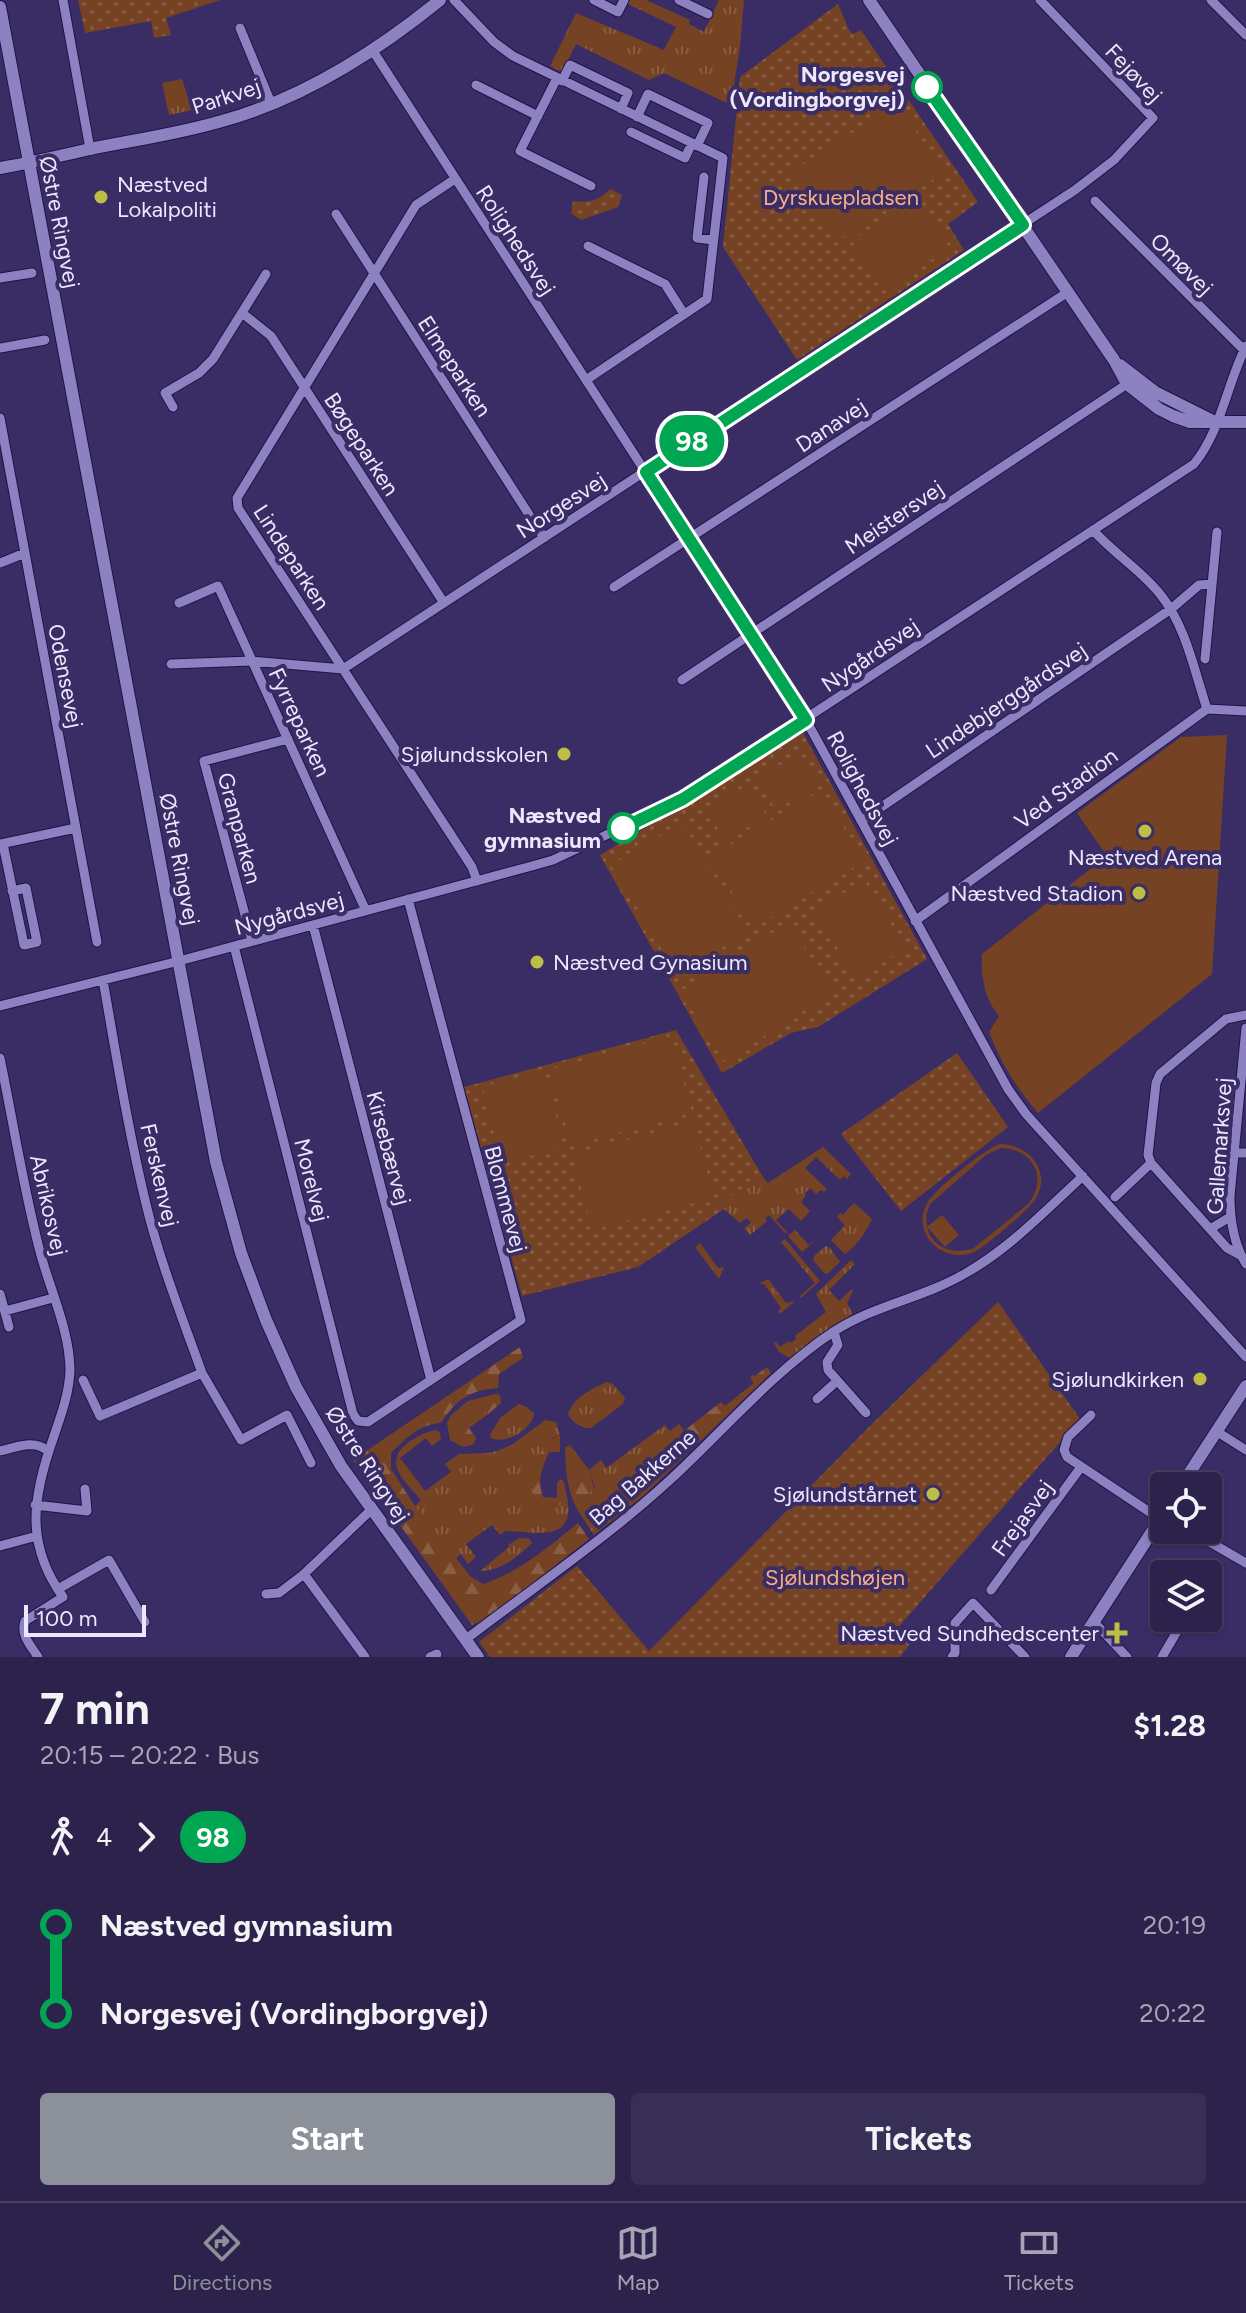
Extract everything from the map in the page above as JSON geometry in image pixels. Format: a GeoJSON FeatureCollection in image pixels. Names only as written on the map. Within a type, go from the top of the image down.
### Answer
{"type":"FeatureCollection","features":[{"type":"Feature","properties":{"kind":"street"},"geometry":{"type":"LineString","coordinates":[[63,0],[90,149]]}},
{"type":"Feature","properties":{"kind":"street","name":"Parkvej"},"geometry":{"type":"LineString","coordinates":[[0,168],[167,135],[271,103],[328,77],[373,51],[440,0]]}},
{"type":"Feature","properties":{"kind":"street"},"geometry":{"type":"LineString","coordinates":[[454,0],[494,42],[513,56],[723,158],[707,299],[586,380]]}},
{"type":"Feature","properties":{"kind":"street"},"geometry":{"type":"LineString","coordinates":[[594,0],[618,12],[624,0]]}},
{"type":"Feature","properties":{"kind":"street"},"geometry":{"type":"LineString","coordinates":[[679,0],[708,14]]}},
{"type":"Feature","properties":{"kind":"street"},"geometry":{"type":"LineString","coordinates":[[869,0],[1114,360],[1127,384],[1159,409],[1190,422],[1246,422]]}},
{"type":"Feature","properties":{"kind":"street","name":"Fejøvej"},"geometry":{"type":"LineString","coordinates":[[1023,225],[1114,160],[1153,118],[1040,0]]}},
{"type":"Feature","properties":{"kind":"street"},"geometry":{"type":"LineString","coordinates":[[1211,0],[1246,35]]}},
{"type":"Feature","properties":{"kind":"street","name":"Østre Ringvej"},"geometry":{"type":"LineString","coordinates":[[0,7],[216,1162],[241,1253],[296,1387],[327,1444],[478,1657]]}},
{"type":"Feature","properties":{"kind":"street"},"geometry":{"type":"LineString","coordinates":[[240,28],[271,103]]}},
{"type":"Feature","properties":{"kind":"street","name":"Rolighedsvej"},"geometry":{"type":"LineString","coordinates":[[373,51],[806,720],[1008,1089],[1026,1114],[1246,1357]]}},
{"type":"Feature","properties":{"kind":"street"},"geometry":{"type":"LineString","coordinates":[[591,186],[520,151],[570,65],[628,93],[621,109]]}},
{"type":"Feature","properties":{"kind":"street"},"geometry":{"type":"LineString","coordinates":[[76,70],[89,68]]}},
{"type":"Feature","properties":{"kind":"street"},"geometry":{"type":"LineString","coordinates":[[476,85],[538,116]]}},
{"type":"Feature","properties":{"kind":"street"},"geometry":{"type":"LineString","coordinates":[[631,132],[685,158],[708,123],[648,94],[637,117]]}},
{"type":"Feature","properties":{"kind":"street"},"geometry":{"type":"LineString","coordinates":[[704,177],[697,238],[713,240]]}},
{"type":"Feature","properties":{"kind":"street","name":"Lindeparken"},"geometry":{"type":"LineString","coordinates":[[455,179],[416,205],[237,498],[238,508],[472,867],[477,881]]}},
{"type":"Feature","properties":{"kind":"street","name":"Omøvej"},"geometry":{"type":"LineString","coordinates":[[1095,201],[1245,348]]}},
{"type":"Feature","properties":{"kind":"street","name":"Elmeparken"},"geometry":{"type":"LineString","coordinates":[[336,214],[544,538]]}},
{"type":"Feature","properties":{"kind":"street","name":"Norgesvej"},"geometry":{"type":"LineString","coordinates":[[343,669],[1023,225]]}},
{"type":"Feature","properties":{"kind":"street"},"geometry":{"type":"LineString","coordinates":[[588,246],[665,284],[684,314]]}},
{"type":"Feature","properties":{"kind":"street"},"geometry":{"type":"LineString","coordinates":[[0,278],[32,273]]}},
{"type":"Feature","properties":{"kind":"street"},"geometry":{"type":"LineString","coordinates":[[173,407],[165,393],[199,373],[213,359],[266,274]]}},
{"type":"Feature","properties":{"kind":"street","name":"Danavej"},"geometry":{"type":"LineString","coordinates":[[614,587],[1068,292]]}},
{"type":"Feature","properties":{"kind":"street","name":"Bøgeparken"},"geometry":{"type":"LineString","coordinates":[[242,313],[271,336],[444,603]]}},
{"type":"Feature","properties":{"kind":"street"},"geometry":{"type":"LineString","coordinates":[[0,348],[45,340]]}},
{"type":"Feature","properties":{"kind":"street","name":"Nygårdsvej"},"geometry":{"type":"LineString","coordinates":[[0,1006],[553,860],[683,799],[1194,464],[1203,453],[1245,348]]}},
{"type":"Feature","properties":{"kind":"street"},"geometry":{"type":"LineString","coordinates":[[1114,360],[1155,392],[1216,422]]}},
{"type":"Feature","properties":{"kind":"street","name":"Meistersvej"},"geometry":{"type":"LineString","coordinates":[[682,680],[1127,384]]}},
{"type":"Feature","properties":{"kind":"street","name":"Odensevej"},"geometry":{"type":"LineString","coordinates":[[0,418],[4,465],[25,553],[97,942]]}},
{"type":"Feature","properties":{"kind":"street"},"geometry":{"type":"LineString","coordinates":[[1093,530],[1150,583],[1171,609],[1183,633],[1207,709],[1246,711]]}},
{"type":"Feature","properties":{"kind":"street"},"geometry":{"type":"LineString","coordinates":[[1205,659],[1217,532]]}},
{"type":"Feature","properties":{"kind":"street"},"geometry":{"type":"LineString","coordinates":[[0,563],[25,553]]}},
{"type":"Feature","properties":{"kind":"street","name":"Lindebjerggårdsvej"},"geometry":{"type":"LineString","coordinates":[[861,821],[1171,609],[1199,585],[1212,584]]}},
{"type":"Feature","properties":{"kind":"street","name":"Fyrreparken"},"geometry":{"type":"LineString","coordinates":[[179,603],[218,586],[366,911]]}},
{"type":"Feature","properties":{"kind":"street"},"geometry":{"type":"LineString","coordinates":[[171,664],[252,661],[343,669]]}},
{"type":"Feature","properties":{"kind":"street","name":"Ved Stadion"},"geometry":{"type":"LineString","coordinates":[[915,921],[1207,709]]}},
{"type":"Feature","properties":{"kind":"street","name":"Granparken"},"geometry":{"type":"LineString","coordinates":[[252,941],[204,761],[288,739]]}},
{"type":"Feature","properties":{"kind":"street"},"geometry":{"type":"LineString","coordinates":[[12,891],[26,888],[37,942],[24,945],[1,844],[76,828]]}},
{"type":"Feature","properties":{"kind":"street","name":"Blommevej"},"geometry":{"type":"LineString","coordinates":[[358,1421],[368,1422],[521,1320],[408,899]]}},
{"type":"Feature","properties":{"kind":"street","name":"Kirsebærvej"},"geometry":{"type":"LineString","coordinates":[[313,925],[431,1380]]}},
{"type":"Feature","properties":{"kind":"street","name":"Morelvej"},"geometry":{"type":"LineString","coordinates":[[234,946],[353,1414],[358,1421]]}},
{"type":"Feature","properties":{"kind":"street","name":"Ferskenvej"},"geometry":{"type":"LineString","coordinates":[[103,980],[146,1205],[166,1273],[202,1373],[241,1440],[287,1415],[311,1463]]}},
{"type":"Feature","properties":{"kind":"street"},"geometry":{"type":"LineString","coordinates":[[1243,1260],[1227,1248],[1151,1163],[1148,1155],[1156,1083],[1160,1074],[1226,1019],[1246,1015]]}},
{"type":"Feature","properties":{"kind":"street","name":"Gallemarksvej"},"geometry":{"type":"LineString","coordinates":[[1243,1260],[1230,1217],[1233,1153],[1246,1028]]}},
{"type":"Feature","properties":{"kind":"street","name":"Abrikosvej"},"geometry":{"type":"LineString","coordinates":[[0,1058],[30,1211],[67,1342],[70,1372],[64,1406],[39,1480],[35,1505],[42,1557],[58,1589]]}},
{"type":"Feature","properties":{"kind":"street"},"geometry":{"type":"LineString","coordinates":[[0,1122],[12,1119]]}},
{"type":"Feature","properties":{"kind":"street"},"geometry":{"type":"LineString","coordinates":[[1233,1153],[1246,1153]]}},
{"type":"Feature","properties":{"kind":"street"},"geometry":{"type":"LineString","coordinates":[[1115,1197],[1151,1163]]}},
{"type":"Feature","properties":{"kind":"street","name":"Bag Bakkerne"},"geometry":{"type":"LineString","coordinates":[[465,1640],[599,1539],[669,1481],[803,1354],[866,1314],[967,1273],[1009,1243],[1083,1176]]}},
{"type":"Feature","properties":{"kind":"street"},"geometry":{"type":"LineString","coordinates":[[1210,1229],[1230,1217]]}},
{"type":"Feature","properties":{"kind":"street"},"geometry":{"type":"LineString","coordinates":[[0,1294],[9,1327]]}},
{"type":"Feature","properties":{"kind":"street"},"geometry":{"type":"LineString","coordinates":[[5,1311],[53,1298]]}},
{"type":"Feature","properties":{"kind":"street"},"geometry":{"type":"LineString","coordinates":[[834,1332],[838,1345],[826,1366],[866,1413]]}},
{"type":"Feature","properties":{"kind":"street"},"geometry":{"type":"LineString","coordinates":[[83,1380],[100,1416],[202,1373]]}},
{"type":"Feature","properties":{"kind":"street"},"geometry":{"type":"LineString","coordinates":[[817,1399],[837,1381]]}},
{"type":"Feature","properties":{"kind":"street"},"geometry":{"type":"LineString","coordinates":[[1190,1472],[1246,1386]]}},
{"type":"Feature","properties":{"kind":"street","name":"Frejasvej"},"geometry":{"type":"LineString","coordinates":[[1091,1415],[1065,1443],[1067,1457],[1150,1507]]}},
{"type":"Feature","properties":{"kind":"street"},"geometry":{"type":"LineString","coordinates":[[1216,1431],[1246,1450]]}},
{"type":"Feature","properties":{"kind":"street"},"geometry":{"type":"LineString","coordinates":[[0,1451],[31,1444],[48,1451]]}},
{"type":"Feature","properties":{"kind":"street","name":"Frejasvej"},"geometry":{"type":"LineString","coordinates":[[991,1590],[1081,1467]]}},
{"type":"Feature","properties":{"kind":"street"},"geometry":{"type":"LineString","coordinates":[[35,1505],[87,1511],[85,1489]]}},
{"type":"Feature","properties":{"kind":"street"},"geometry":{"type":"LineString","coordinates":[[266,1594],[279,1593],[304,1574],[372,1509]]}},
{"type":"Feature","properties":{"kind":"street"},"geometry":{"type":"LineString","coordinates":[[1071,1657],[1150,1535]]}},
{"type":"Feature","properties":{"kind":"street"},"geometry":{"type":"LineString","coordinates":[[0,1546],[37,1536]]}},
{"type":"Feature","properties":{"kind":"street"},"geometry":{"type":"LineString","coordinates":[[1213,1544],[1246,1563]]}},
{"type":"Feature","properties":{"kind":"street"},"geometry":{"type":"LineString","coordinates":[[38,1657],[23,1633],[25,1621],[63,1597],[58,1589],[109,1560],[145,1622]]}},
{"type":"Feature","properties":{"kind":"street"},"geometry":{"type":"LineString","coordinates":[[304,1574],[365,1657]]}},
{"type":"Feature","properties":{"kind":"street"},"geometry":{"type":"LineString","coordinates":[[952,1657],[955,1653],[955,1623],[973,1603],[1025,1657]]}},
{"type":"Feature","properties":{"kind":"street"},"geometry":{"type":"LineString","coordinates":[[1093,1621],[1127,1657]]}},
{"type":"Feature","properties":{"kind":"street"},"geometry":{"type":"LineString","coordinates":[[1162,1657],[1177,1632]]}},
{"type":"Feature","properties":{"kind":"green space"},"geometry":{"type":"Polygon","coordinates":[[[78,0],[220,0],[166,18],[171,35],[154,38],[151,21],[85,33],[78,0]]]}},
{"type":"Feature","properties":{"kind":"green space"},"geometry":{"type":"Polygon","coordinates":[[[630,0],[646,0],[690,20],[689,24],[704,32],[719,0],[744,0],[731,105],[664,73],[649,80],[576,44],[562,72],[550,66],[576,13],[664,50],[676,27],[628,4],[630,0]]]}},
{"type":"Feature","properties":{"kind":"green space","name":"Dyrskuepladsen"},"geometry":{"type":"Polygon","coordinates":[[[838,4],[849,30],[853,34],[861,30],[978,202],[948,224],[964,250],[797,360],[723,247],[740,77],[838,4]]]}},
{"type":"Feature","properties":{"kind":"green space"},"geometry":{"type":"Polygon","coordinates":[[[182,79],[192,110],[169,115],[162,83],[182,79]]]}},
{"type":"Feature","properties":{"kind":"green space"},"geometry":{"type":"Polygon","coordinates":[[[898,103],[943,173],[836,242],[791,172],[898,103]]]}},
{"type":"Feature","properties":{"kind":"green space"},"geometry":{"type":"Polygon","coordinates":[[[610,189],[622,195],[618,207],[581,220],[571,213],[573,201],[593,200],[610,189]]]}},
{"type":"Feature","properties":{"kind":"green space"},"geometry":{"type":"Polygon","coordinates":[[[917,197],[950,248],[884,291],[851,241],[917,197]]]}},
{"type":"Feature","properties":{"kind":"green space"},"geometry":{"type":"Polygon","coordinates":[[[803,733],[927,959],[818,1027],[791,1033],[722,1073],[600,855],[803,733]]]}},
{"type":"Feature","properties":{"kind":"green space","name":"Næstved Stadion"},"geometry":{"type":"Polygon","coordinates":[[[1227,735],[1212,974],[1038,1113],[1010,1074],[989,1032],[999,1016],[984,987],[982,954],[1107,856],[1077,813],[1181,737],[1227,735]]]}},
{"type":"Feature","properties":{"kind":"green space"},"geometry":{"type":"Polygon","coordinates":[[[799,753],[818,785],[776,810],[757,779],[799,753]]]}},
{"type":"Feature","properties":{"kind":"green space"},"geometry":{"type":"Polygon","coordinates":[[[748,784],[767,816],[725,841],[706,810],[748,784]]]}},
{"type":"Feature","properties":{"kind":"green space"},"geometry":{"type":"Polygon","coordinates":[[[821,790],[864,861],[754,928],[711,857],[821,790]]]}},
{"type":"Feature","properties":{"kind":"green space"},"geometry":{"type":"Polygon","coordinates":[[[682,822],[748,932],[677,975],[611,865],[682,822]]]}},
{"type":"Feature","properties":{"kind":"green space"},"geometry":{"type":"Polygon","coordinates":[[[864,880],[906,948],[857,979],[814,912],[864,880]]]}},
{"type":"Feature","properties":{"kind":"green space"},"geometry":{"type":"Polygon","coordinates":[[[789,922],[833,993],[724,1061],[680,991],[789,922]]]}},
{"type":"Feature","properties":{"kind":"green space"},"geometry":{"type":"Polygon","coordinates":[[[676,1030],[763,1177],[720,1202],[724,1209],[638,1267],[522,1296],[464,1087],[676,1030]]]}},
{"type":"Feature","properties":{"kind":"green space"},"geometry":{"type":"Polygon","coordinates":[[[671,1036],[692,1113],[571,1146],[550,1069],[671,1036]]]}},
{"type":"Feature","properties":{"kind":"green space"},"geometry":{"type":"Polygon","coordinates":[[[957,1053],[1008,1127],[901,1211],[841,1134],[957,1053]]]}},
{"type":"Feature","properties":{"kind":"green space"},"geometry":{"type":"Polygon","coordinates":[[[544,1070],[564,1147],[502,1164],[482,1087],[544,1070]]]}},
{"type":"Feature","properties":{"kind":"green space"},"geometry":{"type":"Polygon","coordinates":[[[694,1122],[714,1198],[592,1230],[572,1154],[694,1122]]]}},
{"type":"Feature","properties":{"kind":"green space"},"geometry":{"type":"Polygon","coordinates":[[[1010,1145],[1028,1154],[1034,1161],[1041,1178],[1036,1198],[1008,1226],[976,1251],[958,1255],[948,1253],[927,1237],[924,1211],[928,1202],[950,1179],[993,1147],[1010,1145]],[[1000,1148],[986,1155],[930,1204],[926,1215],[930,1235],[939,1245],[959,1251],[974,1248],[1028,1204],[1037,1184],[1034,1166],[1021,1153],[1000,1148]]]}},
{"type":"Feature","properties":{"kind":"green space"},"geometry":{"type":"Polygon","coordinates":[[[823,1147],[851,1174],[847,1179],[844,1176],[840,1180],[816,1157],[805,1168],[827,1189],[816,1194],[810,1188],[805,1193],[801,1202],[810,1211],[801,1221],[789,1209],[776,1220],[786,1234],[769,1215],[765,1218],[767,1221],[750,1235],[744,1228],[751,1223],[747,1218],[740,1223],[724,1209],[720,1202],[763,1177],[768,1183],[823,1147]]]}},
{"type":"Feature","properties":{"kind":"green space"},"geometry":{"type":"Polygon","coordinates":[[[854,1203],[872,1219],[860,1239],[845,1254],[831,1240],[845,1225],[837,1217],[854,1203]]]}},
{"type":"Feature","properties":{"kind":"green space"},"geometry":{"type":"Polygon","coordinates":[[[942,1215],[959,1235],[945,1247],[927,1227],[942,1215]]]}},
{"type":"Feature","properties":{"kind":"green space"},"geometry":{"type":"Polygon","coordinates":[[[795,1230],[809,1245],[823,1233],[802,1252],[788,1236],[795,1230]]]}},
{"type":"Feature","properties":{"kind":"green space"},"geometry":{"type":"Polygon","coordinates":[[[785,1239],[820,1281],[801,1298],[815,1283],[781,1242],[785,1239]]]}},
{"type":"Feature","properties":{"kind":"green space"},"geometry":{"type":"Polygon","coordinates":[[[700,1243],[718,1268],[724,1267],[719,1279],[695,1247],[700,1243]]]}},
{"type":"Feature","properties":{"kind":"green space"},"geometry":{"type":"Polygon","coordinates":[[[826,1246],[840,1262],[827,1274],[813,1260],[826,1246]]]}},
{"type":"Feature","properties":{"kind":"green space"},"geometry":{"type":"Polygon","coordinates":[[[851,1260],[855,1264],[829,1290],[839,1301],[852,1289],[847,1303],[853,1315],[825,1331],[790,1358],[779,1352],[774,1343],[780,1347],[789,1341],[791,1343],[795,1336],[826,1312],[816,1294],[851,1260]]]}},
{"type":"Feature","properties":{"kind":"green space"},"geometry":{"type":"Polygon","coordinates":[[[768,1279],[786,1303],[795,1301],[780,1314],[781,1308],[764,1284],[759,1284],[768,1279]]]}},
{"type":"Feature","properties":{"kind":"green space","name":"Sjølundshøjen"},"geometry":{"type":"Polygon","coordinates":[[[998,1302],[1080,1419],[895,1631],[910,1644],[900,1657],[490,1657],[479,1642],[577,1566],[649,1651],[869,1427],[998,1302]]]}},
{"type":"Feature","properties":{"kind":"green space"},"geometry":{"type":"Polygon","coordinates":[[[520,1347],[523,1358],[499,1374],[498,1388],[479,1391],[465,1398],[452,1408],[441,1423],[420,1429],[391,1453],[391,1469],[415,1506],[471,1577],[483,1584],[521,1566],[578,1523],[589,1539],[487,1619],[472,1625],[353,1460],[520,1347]]]}},
{"type":"Feature","properties":{"kind":"green space"},"geometry":{"type":"Polygon","coordinates":[[[767,1367],[771,1373],[695,1446],[685,1430],[721,1402],[725,1406],[754,1383],[750,1377],[767,1367]]]}},
{"type":"Feature","properties":{"kind":"green space"},"geometry":{"type":"Polygon","coordinates":[[[607,1382],[613,1384],[625,1398],[623,1404],[591,1428],[574,1422],[568,1414],[574,1403],[607,1382]]]}},
{"type":"Feature","properties":{"kind":"green space"},"geometry":{"type":"Polygon","coordinates":[[[500,1395],[501,1403],[487,1415],[481,1406],[471,1406],[468,1401],[500,1395]]]}},
{"type":"Feature","properties":{"kind":"green space"},"geometry":{"type":"Polygon","coordinates":[[[468,1401],[471,1406],[481,1406],[487,1415],[469,1428],[451,1415],[468,1401]]]}},
{"type":"Feature","properties":{"kind":"green space"},"geometry":{"type":"Polygon","coordinates":[[[519,1404],[534,1414],[528,1425],[510,1438],[491,1438],[500,1418],[519,1404]]]}},
{"type":"Feature","properties":{"kind":"green space"},"geometry":{"type":"Polygon","coordinates":[[[451,1415],[469,1428],[476,1438],[474,1444],[463,1447],[450,1440],[447,1423],[451,1415]]]}},
{"type":"Feature","properties":{"kind":"green space"},"geometry":{"type":"Polygon","coordinates":[[[545,1420],[556,1422],[560,1435],[552,1438],[532,1488],[551,1507],[568,1503],[564,1525],[547,1532],[505,1531],[500,1535],[492,1525],[466,1544],[476,1557],[468,1564],[461,1554],[455,1559],[415,1506],[421,1500],[397,1468],[398,1454],[408,1443],[422,1435],[435,1430],[440,1433],[441,1439],[432,1446],[426,1438],[400,1458],[425,1491],[451,1472],[445,1464],[459,1454],[500,1450],[545,1420]]]}},
{"type":"Feature","properties":{"kind":"green space"},"geometry":{"type":"Polygon","coordinates":[[[679,1424],[695,1446],[643,1496],[594,1535],[581,1515],[592,1506],[588,1493],[595,1487],[589,1470],[601,1460],[606,1468],[665,1425],[670,1431],[679,1424]]]}},
{"type":"Feature","properties":{"kind":"green space"},"geometry":{"type":"Polygon","coordinates":[[[560,1435],[560,1452],[549,1452],[540,1485],[543,1497],[557,1498],[557,1483],[561,1479],[568,1503],[551,1507],[537,1501],[531,1476],[541,1452],[560,1435]]]}},
{"type":"Feature","properties":{"kind":"green space"},"geometry":{"type":"Polygon","coordinates":[[[570,1445],[589,1470],[594,1488],[588,1494],[592,1506],[581,1515],[568,1483],[565,1448],[570,1445]]]}},
{"type":"Feature","properties":{"kind":"green space"},"geometry":{"type":"Polygon","coordinates":[[[520,1538],[530,1539],[532,1543],[495,1569],[480,1571],[508,1545],[520,1538]]]}},
{"type":"Feature","properties":{"kind":"bus line","name":"98"},"geometry":{"type":"LineString","coordinates":[[623,828],[683,799],[806,720],[646,472],[1023,225],[927,87]]}},
{"type":"Feature","properties":{"kind":"place","name":"Norgesvej (Vordingborgvej)"},"geometry":{"type":"Point","coordinates":[927,87]}},
{"type":"Feature","properties":{"kind":"place","name":"Næstved Lokalpoliti"},"geometry":{"type":"Point","coordinates":[101,197]}},
{"type":"Feature","properties":{"kind":"place","name":"Sjølundsskolen"},"geometry":{"type":"Point","coordinates":[564,754]}},
{"type":"Feature","properties":{"kind":"place","name":"Næstved gymnasium"},"geometry":{"type":"Point","coordinates":[623,828]}},
{"type":"Feature","properties":{"kind":"place","name":"Næstved Arena"},"geometry":{"type":"Point","coordinates":[1145,831]}},
{"type":"Feature","properties":{"kind":"place","name":"Næstved Stadion"},"geometry":{"type":"Point","coordinates":[1139,893]}},
{"type":"Feature","properties":{"kind":"place","name":"Næstved Gynasium"},"geometry":{"type":"Point","coordinates":[537,962]}},
{"type":"Feature","properties":{"kind":"place","name":"Sjølundkirken"},"geometry":{"type":"Point","coordinates":[1200,1379]}},
{"type":"Feature","properties":{"kind":"place","name":"Sjølundstårnet"},"geometry":{"type":"Point","coordinates":[933,1494]}},
{"type":"Feature","properties":{"kind":"place","name":"Næstved Sundhedscenter"},"geometry":{"type":"Point","coordinates":[1117,1633]}}]}
